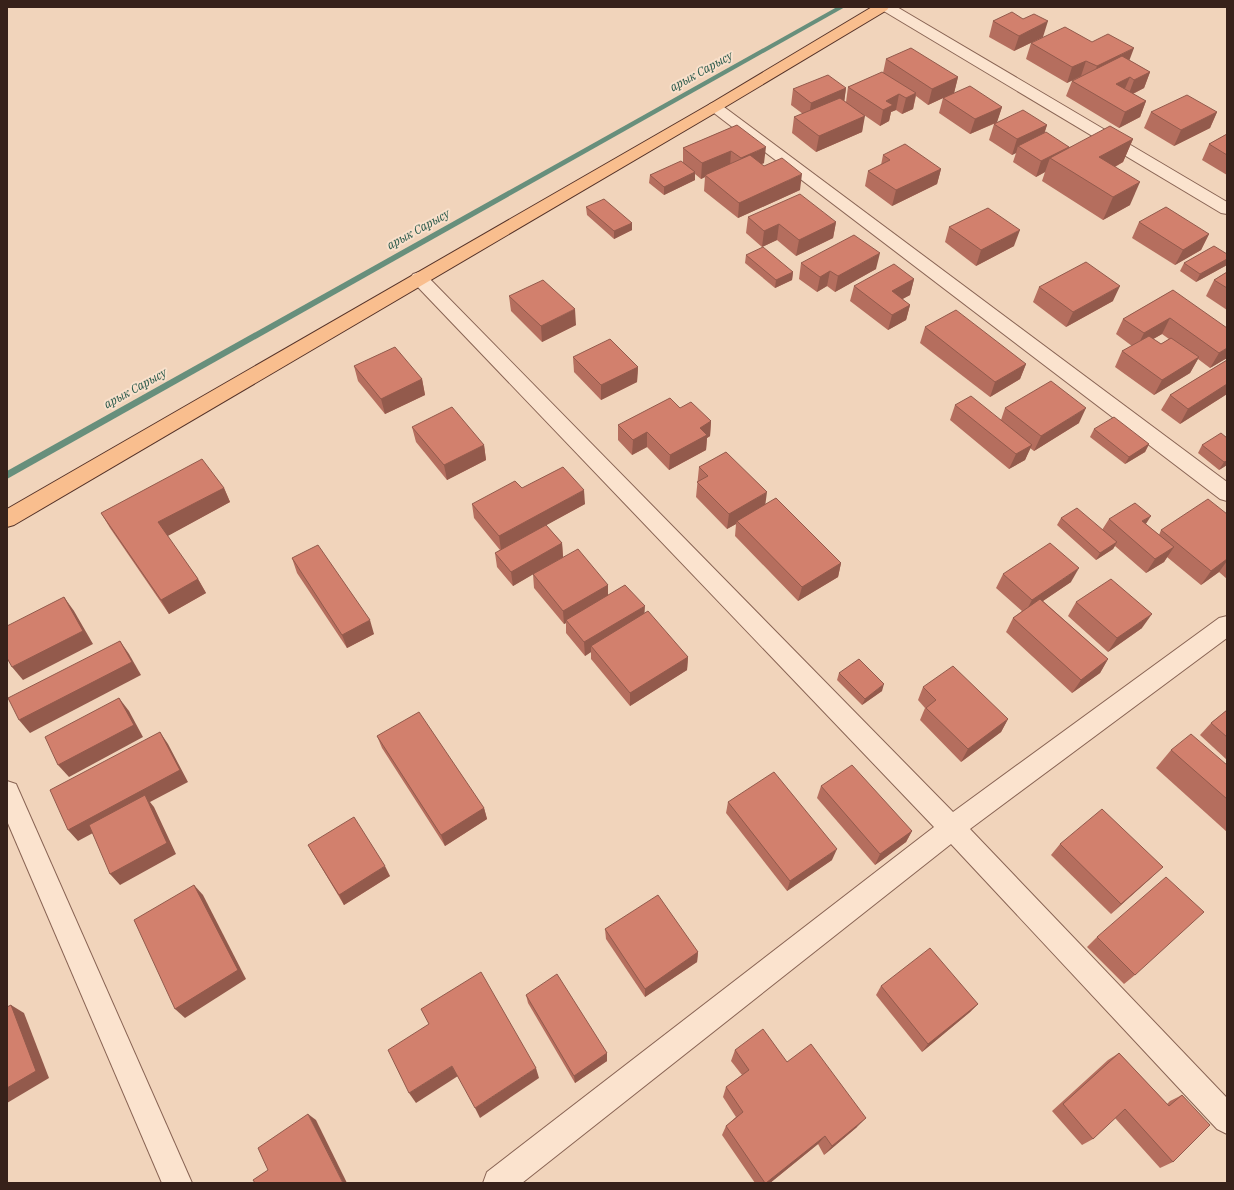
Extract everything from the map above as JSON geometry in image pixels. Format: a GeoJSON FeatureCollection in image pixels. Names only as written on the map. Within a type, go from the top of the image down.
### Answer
{"type":"FeatureCollection","features":[{"type":"Feature","properties":{"kind":"main road"},"geometry":{"type":"LineString","coordinates":[[7,519],[715,107],[882,7]]}},
{"type":"Feature","properties":{"kind":"street"},"geometry":{"type":"LineString","coordinates":[[887,7],[1227,208]]}},
{"type":"Feature","properties":{"kind":"street"},"geometry":{"type":"LineString","coordinates":[[715,107],[1227,493]]}},
{"type":"Feature","properties":{"kind":"street"},"geometry":{"type":"LineString","coordinates":[[419,278],[952,828],[1227,1119]]}},
{"type":"Feature","properties":{"kind":"street"},"geometry":{"type":"LineString","coordinates":[[498,1183],[952,828],[1227,625]]}},
{"type":"Feature","properties":{"kind":"street"},"geometry":{"type":"LineString","coordinates":[[7,792],[177,1183]]}},
{"type":"Feature","properties":{"kind":"building"},"geometry":{"type":"Polygon","coordinates":[[[1012,12],[1023,19],[1034,14],[1048,21],[1019,36],[993,21],[1012,12]]]}},
{"type":"Feature","properties":{"kind":"building"},"geometry":{"type":"Polygon","coordinates":[[[1065,27],[1092,42],[1108,34],[1134,48],[1097,66],[1086,61],[1072,67],[1031,43],[1065,27]]]}},
{"type":"Feature","properties":{"kind":"building"},"geometry":{"type":"Polygon","coordinates":[[[911,48],[958,77],[932,89],[886,59],[911,48]]]}},
{"type":"Feature","properties":{"kind":"building"},"geometry":{"type":"Polygon","coordinates":[[[1122,56],[1150,72],[1134,80],[1130,77],[1116,84],[1146,101],[1125,112],[1072,81],[1122,56]]]}},
{"type":"Feature","properties":{"kind":"building"},"geometry":{"type":"Polygon","coordinates":[[[882,72],[916,93],[906,98],[899,94],[886,101],[893,105],[883,110],[848,87],[882,72]]]}},
{"type":"Feature","properties":{"kind":"building"},"geometry":{"type":"Polygon","coordinates":[[[828,75],[846,88],[811,103],[793,89],[828,75]]]}},
{"type":"Feature","properties":{"kind":"building"},"geometry":{"type":"Polygon","coordinates":[[[970,86],[1002,107],[975,119],[943,98],[970,86]]]}},
{"type":"Feature","properties":{"kind":"building"},"geometry":{"type":"Polygon","coordinates":[[[1187,95],[1217,112],[1181,130],[1151,112],[1187,95]]]}},
{"type":"Feature","properties":{"kind":"building"},"geometry":{"type":"Polygon","coordinates":[[[840,98],[865,116],[819,136],[794,117],[840,98]]]}},
{"type":"Feature","properties":{"kind":"building"},"geometry":{"type":"Polygon","coordinates":[[[1023,110],[1047,125],[1017,139],[994,124],[1023,110]]]}},
{"type":"Feature","properties":{"kind":"building"},"geometry":{"type":"Polygon","coordinates":[[[737,125],[766,147],[741,158],[731,151],[702,163],[683,148],[737,125]]]}},
{"type":"Feature","properties":{"kind":"building"},"geometry":{"type":"Polygon","coordinates":[[[1110,126],[1133,139],[1099,157],[1140,182],[1113,197],[1050,158],[1110,126]]]}},
{"type":"Feature","properties":{"kind":"building"},"geometry":{"type":"Polygon","coordinates":[[[1046,132],[1069,147],[1041,161],[1018,146],[1046,132]]]}},
{"type":"Feature","properties":{"kind":"building"},"geometry":{"type":"Polygon","coordinates":[[[1227,134],[1227,155],[1209,144],[1227,134]]]}},
{"type":"Feature","properties":{"kind":"building"},"geometry":{"type":"Polygon","coordinates":[[[905,144],[941,169],[896,190],[868,171],[890,160],[883,155],[905,144]]]}},
{"type":"Feature","properties":{"kind":"building"},"geometry":{"type":"Polygon","coordinates":[[[750,155],[764,166],[782,158],[802,174],[739,203],[705,175],[750,155]]]}},
{"type":"Feature","properties":{"kind":"building"},"geometry":{"type":"Polygon","coordinates":[[[681,161],[695,172],[664,187],[650,175],[681,161]]]}},
{"type":"Feature","properties":{"kind":"building"},"geometry":{"type":"Polygon","coordinates":[[[800,194],[836,222],[799,240],[779,224],[764,231],[748,217],[800,194]]]}},
{"type":"Feature","properties":{"kind":"building"},"geometry":{"type":"Polygon","coordinates":[[[604,199],[632,223],[614,231],[586,207],[604,199]]]}},
{"type":"Feature","properties":{"kind":"building"},"geometry":{"type":"Polygon","coordinates":[[[1166,207],[1209,234],[1183,250],[1139,222],[1166,207]]]}},
{"type":"Feature","properties":{"kind":"building"},"geometry":{"type":"Polygon","coordinates":[[[988,208],[1020,230],[981,250],[949,227],[988,208]]]}},
{"type":"Feature","properties":{"kind":"building"},"geometry":{"type":"Polygon","coordinates":[[[854,235],[880,253],[838,276],[830,271],[820,277],[801,263],[854,235]]]}},
{"type":"Feature","properties":{"kind":"building"},"geometry":{"type":"Polygon","coordinates":[[[1214,246],[1227,254],[1227,259],[1200,274],[1184,263],[1214,246]]]}},
{"type":"Feature","properties":{"kind":"building"},"geometry":{"type":"Polygon","coordinates":[[[763,247],[793,272],[776,280],[746,255],[763,247]]]}},
{"type":"Feature","properties":{"kind":"building"},"geometry":{"type":"Polygon","coordinates":[[[1086,262],[1120,286],[1073,312],[1039,287],[1086,262]]]}},
{"type":"Feature","properties":{"kind":"building"},"geometry":{"type":"Polygon","coordinates":[[[894,264],[914,279],[892,291],[910,305],[892,315],[854,286],[894,264]]]}},
{"type":"Feature","properties":{"kind":"building"},"geometry":{"type":"Polygon","coordinates":[[[1227,272],[1227,288],[1214,280],[1227,272]]]}},
{"type":"Feature","properties":{"kind":"building"},"geometry":{"type":"Polygon","coordinates":[[[543,280],[575,309],[541,326],[509,296],[543,280]]]}},
{"type":"Feature","properties":{"kind":"building"},"geometry":{"type":"Polygon","coordinates":[[[1173,290],[1227,328],[1227,348],[1219,353],[1170,318],[1144,333],[1123,319],[1173,290]]]}},
{"type":"Feature","properties":{"kind":"building"},"geometry":{"type":"Polygon","coordinates":[[[956,310],[1026,364],[995,382],[925,327],[956,310]]]}},
{"type":"Feature","properties":{"kind":"building"},"geometry":{"type":"Polygon","coordinates":[[[1149,336],[1161,344],[1171,338],[1199,357],[1162,380],[1122,351],[1149,336]]]}},
{"type":"Feature","properties":{"kind":"building"},"geometry":{"type":"Polygon","coordinates":[[[610,339],[638,367],[601,385],[573,357],[610,339]]]}},
{"type":"Feature","properties":{"kind":"building"},"geometry":{"type":"Polygon","coordinates":[[[395,347],[422,379],[381,399],[354,366],[395,347]]]}},
{"type":"Feature","properties":{"kind":"building"},"geometry":{"type":"Polygon","coordinates":[[[1227,360],[1227,384],[1188,409],[1170,395],[1227,360]]]}},
{"type":"Feature","properties":{"kind":"building"},"geometry":{"type":"Polygon","coordinates":[[[1051,381],[1086,408],[1041,436],[1005,408],[1051,381]]]}},
{"type":"Feature","properties":{"kind":"building"},"geometry":{"type":"Polygon","coordinates":[[[971,396],[1032,445],[1016,454],[955,405],[971,396]]]}},
{"type":"Feature","properties":{"kind":"building"},"geometry":{"type":"Polygon","coordinates":[[[670,398],[680,408],[691,402],[711,421],[700,428],[707,435],[670,455],[647,432],[633,440],[618,425],[670,398]]]}},
{"type":"Feature","properties":{"kind":"building"},"geometry":{"type":"Polygon","coordinates":[[[452,407],[484,445],[444,465],[412,427],[452,407]]]}},
{"type":"Feature","properties":{"kind":"building"},"geometry":{"type":"Polygon","coordinates":[[[1114,417],[1149,444],[1129,457],[1094,429],[1114,417]]]}},
{"type":"Feature","properties":{"kind":"building"},"geometry":{"type":"Polygon","coordinates":[[[1221,433],[1227,438],[1227,461],[1224,462],[1202,445],[1221,433]]]}},
{"type":"Feature","properties":{"kind":"building"},"geometry":{"type":"Polygon","coordinates":[[[726,452],[767,492],[729,514],[697,482],[708,476],[699,467],[726,452]]]}},
{"type":"Feature","properties":{"kind":"building"},"geometry":{"type":"Polygon","coordinates":[[[202,459],[224,488],[158,522],[198,579],[161,600],[101,513],[202,459]]]}},
{"type":"Feature","properties":{"kind":"building"},"geometry":{"type":"Polygon","coordinates":[[[563,467],[584,490],[499,536],[472,504],[515,481],[522,488],[563,467]]]}},
{"type":"Feature","properties":{"kind":"building"},"geometry":{"type":"Polygon","coordinates":[[[776,498],[841,563],[802,587],[737,521],[776,498]]]}},
{"type":"Feature","properties":{"kind":"building"},"geometry":{"type":"Polygon","coordinates":[[[1208,499],[1227,514],[1227,559],[1211,571],[1161,530],[1208,499]]]}},
{"type":"Feature","properties":{"kind":"building"},"geometry":{"type":"Polygon","coordinates":[[[1135,503],[1151,516],[1142,521],[1174,547],[1155,559],[1109,519],[1135,503]]]}},
{"type":"Feature","properties":{"kind":"building"},"geometry":{"type":"Polygon","coordinates":[[[1077,508],[1117,542],[1100,553],[1061,518],[1077,508]]]}},
{"type":"Feature","properties":{"kind":"building"},"geometry":{"type":"Polygon","coordinates":[[[546,525],[562,543],[511,572],[495,553],[546,525]]]}},
{"type":"Feature","properties":{"kind":"building"},"geometry":{"type":"Polygon","coordinates":[[[1050,543],[1079,568],[1032,600],[1003,574],[1050,543]]]}},
{"type":"Feature","properties":{"kind":"building"},"geometry":{"type":"Polygon","coordinates":[[[318,545],[370,620],[342,635],[292,558],[318,545]]]}},
{"type":"Feature","properties":{"kind":"building"},"geometry":{"type":"Polygon","coordinates":[[[578,549],[608,585],[563,611],[533,574],[578,549]]]}},
{"type":"Feature","properties":{"kind":"building"},"geometry":{"type":"Polygon","coordinates":[[[1111,579],[1152,614],[1117,638],[1076,602],[1111,579]]]}},
{"type":"Feature","properties":{"kind":"building"},"geometry":{"type":"Polygon","coordinates":[[[625,585],[645,606],[584,642],[566,620],[625,585]]]}},
{"type":"Feature","properties":{"kind":"building"},"geometry":{"type":"Polygon","coordinates":[[[64,597],[83,631],[12,667],[7,658],[7,626],[64,597]]]}},
{"type":"Feature","properties":{"kind":"building"},"geometry":{"type":"Polygon","coordinates":[[[1040,599],[1108,659],[1081,680],[1013,618],[1040,599]]]}},
{"type":"Feature","properties":{"kind":"building"},"geometry":{"type":"Polygon","coordinates":[[[648,611],[688,657],[630,693],[591,646],[648,611]]]}},
{"type":"Feature","properties":{"kind":"building"},"geometry":{"type":"Polygon","coordinates":[[[120,641],[132,662],[19,720],[8,698],[120,641]]]}},
{"type":"Feature","properties":{"kind":"building"},"geometry":{"type":"Polygon","coordinates":[[[859,659],[884,684],[865,699],[839,673],[859,659]]]}},
{"type":"Feature","properties":{"kind":"building"},"geometry":{"type":"Polygon","coordinates":[[[953,666],[1008,719],[968,749],[926,708],[936,700],[923,687],[953,666]]]}},
{"type":"Feature","properties":{"kind":"building"},"geometry":{"type":"Polygon","coordinates":[[[119,698],[134,725],[58,765],[45,737],[119,698]]]}},
{"type":"Feature","properties":{"kind":"building"},"geometry":{"type":"Polygon","coordinates":[[[1227,710],[1227,737],[1211,723],[1227,710]]]}},
{"type":"Feature","properties":{"kind":"building"},"geometry":{"type":"Polygon","coordinates":[[[419,712],[484,808],[441,835],[377,736],[419,712]]]}},
{"type":"Feature","properties":{"kind":"building"},"geometry":{"type":"Polygon","coordinates":[[[160,732],[180,770],[68,830],[50,790],[160,732]]]}},
{"type":"Feature","properties":{"kind":"building"},"geometry":{"type":"Polygon","coordinates":[[[1191,734],[1227,765],[1227,799],[1171,750],[1191,734]]]}},
{"type":"Feature","properties":{"kind":"building"},"geometry":{"type":"Polygon","coordinates":[[[852,765],[912,831],[880,854],[821,786],[852,765]]]}},
{"type":"Feature","properties":{"kind":"building"},"geometry":{"type":"Polygon","coordinates":[[[774,772],[837,849],[790,881],[728,802],[774,772]]]}},
{"type":"Feature","properties":{"kind":"building"},"geometry":{"type":"Polygon","coordinates":[[[145,795],[167,843],[110,874],[89,825],[145,795]]]}},
{"type":"Feature","properties":{"kind":"building"},"geometry":{"type":"Polygon","coordinates":[[[1102,809],[1163,867],[1121,904],[1060,844],[1102,809]]]}},
{"type":"Feature","properties":{"kind":"building"},"geometry":{"type":"Polygon","coordinates":[[[354,817],[385,866],[339,895],[308,845],[354,817]]]}},
{"type":"Feature","properties":{"kind":"building"},"geometry":{"type":"Polygon","coordinates":[[[1166,877],[1204,912],[1135,975],[1097,937],[1166,877]]]}},
{"type":"Feature","properties":{"kind":"building"},"geometry":{"type":"Polygon","coordinates":[[[194,885],[238,970],[175,1009],[134,920],[194,885]]]}},
{"type":"Feature","properties":{"kind":"building"},"geometry":{"type":"Polygon","coordinates":[[[658,895],[698,952],[645,989],[605,929],[658,895]]]}},
{"type":"Feature","properties":{"kind":"building"},"geometry":{"type":"Polygon","coordinates":[[[930,948],[978,1004],[928,1044],[881,986],[930,948]]]}},
{"type":"Feature","properties":{"kind":"building"},"geometry":{"type":"Polygon","coordinates":[[[481,972],[536,1068],[475,1108],[452,1066],[409,1093],[388,1050],[429,1024],[421,1009],[481,972]]]}},
{"type":"Feature","properties":{"kind":"building"},"geometry":{"type":"Polygon","coordinates":[[[557,974],[607,1053],[574,1076],[526,995],[557,974]]]}},
{"type":"Feature","properties":{"kind":"building"},"geometry":{"type":"Polygon","coordinates":[[[11,1005],[36,1071],[7,1088],[7,1007],[11,1005]]]}},
{"type":"Feature","properties":{"kind":"building"},"geometry":{"type":"Polygon","coordinates":[[[763,1029],[787,1062],[811,1044],[866,1118],[832,1146],[825,1136],[766,1183],[726,1126],[743,1112],[726,1087],[749,1070],[735,1050],[763,1029]]]}},
{"type":"Feature","properties":{"kind":"building"},"geometry":{"type":"Polygon","coordinates":[[[1119,1053],[1169,1106],[1182,1095],[1210,1125],[1173,1162],[1125,1109],[1093,1139],[1063,1104],[1119,1053]]]}},
{"type":"Feature","properties":{"kind":"building"},"geometry":{"type":"Polygon","coordinates":[[[308,1114],[343,1183],[255,1183],[253,1180],[268,1170],[258,1148],[308,1114]]]}},
{"type":"Feature","properties":{"kind":"waterway","name":"арык Сарысу"},"geometry":{"type":"LineString","coordinates":[[7,475],[842,7]]}}]}
